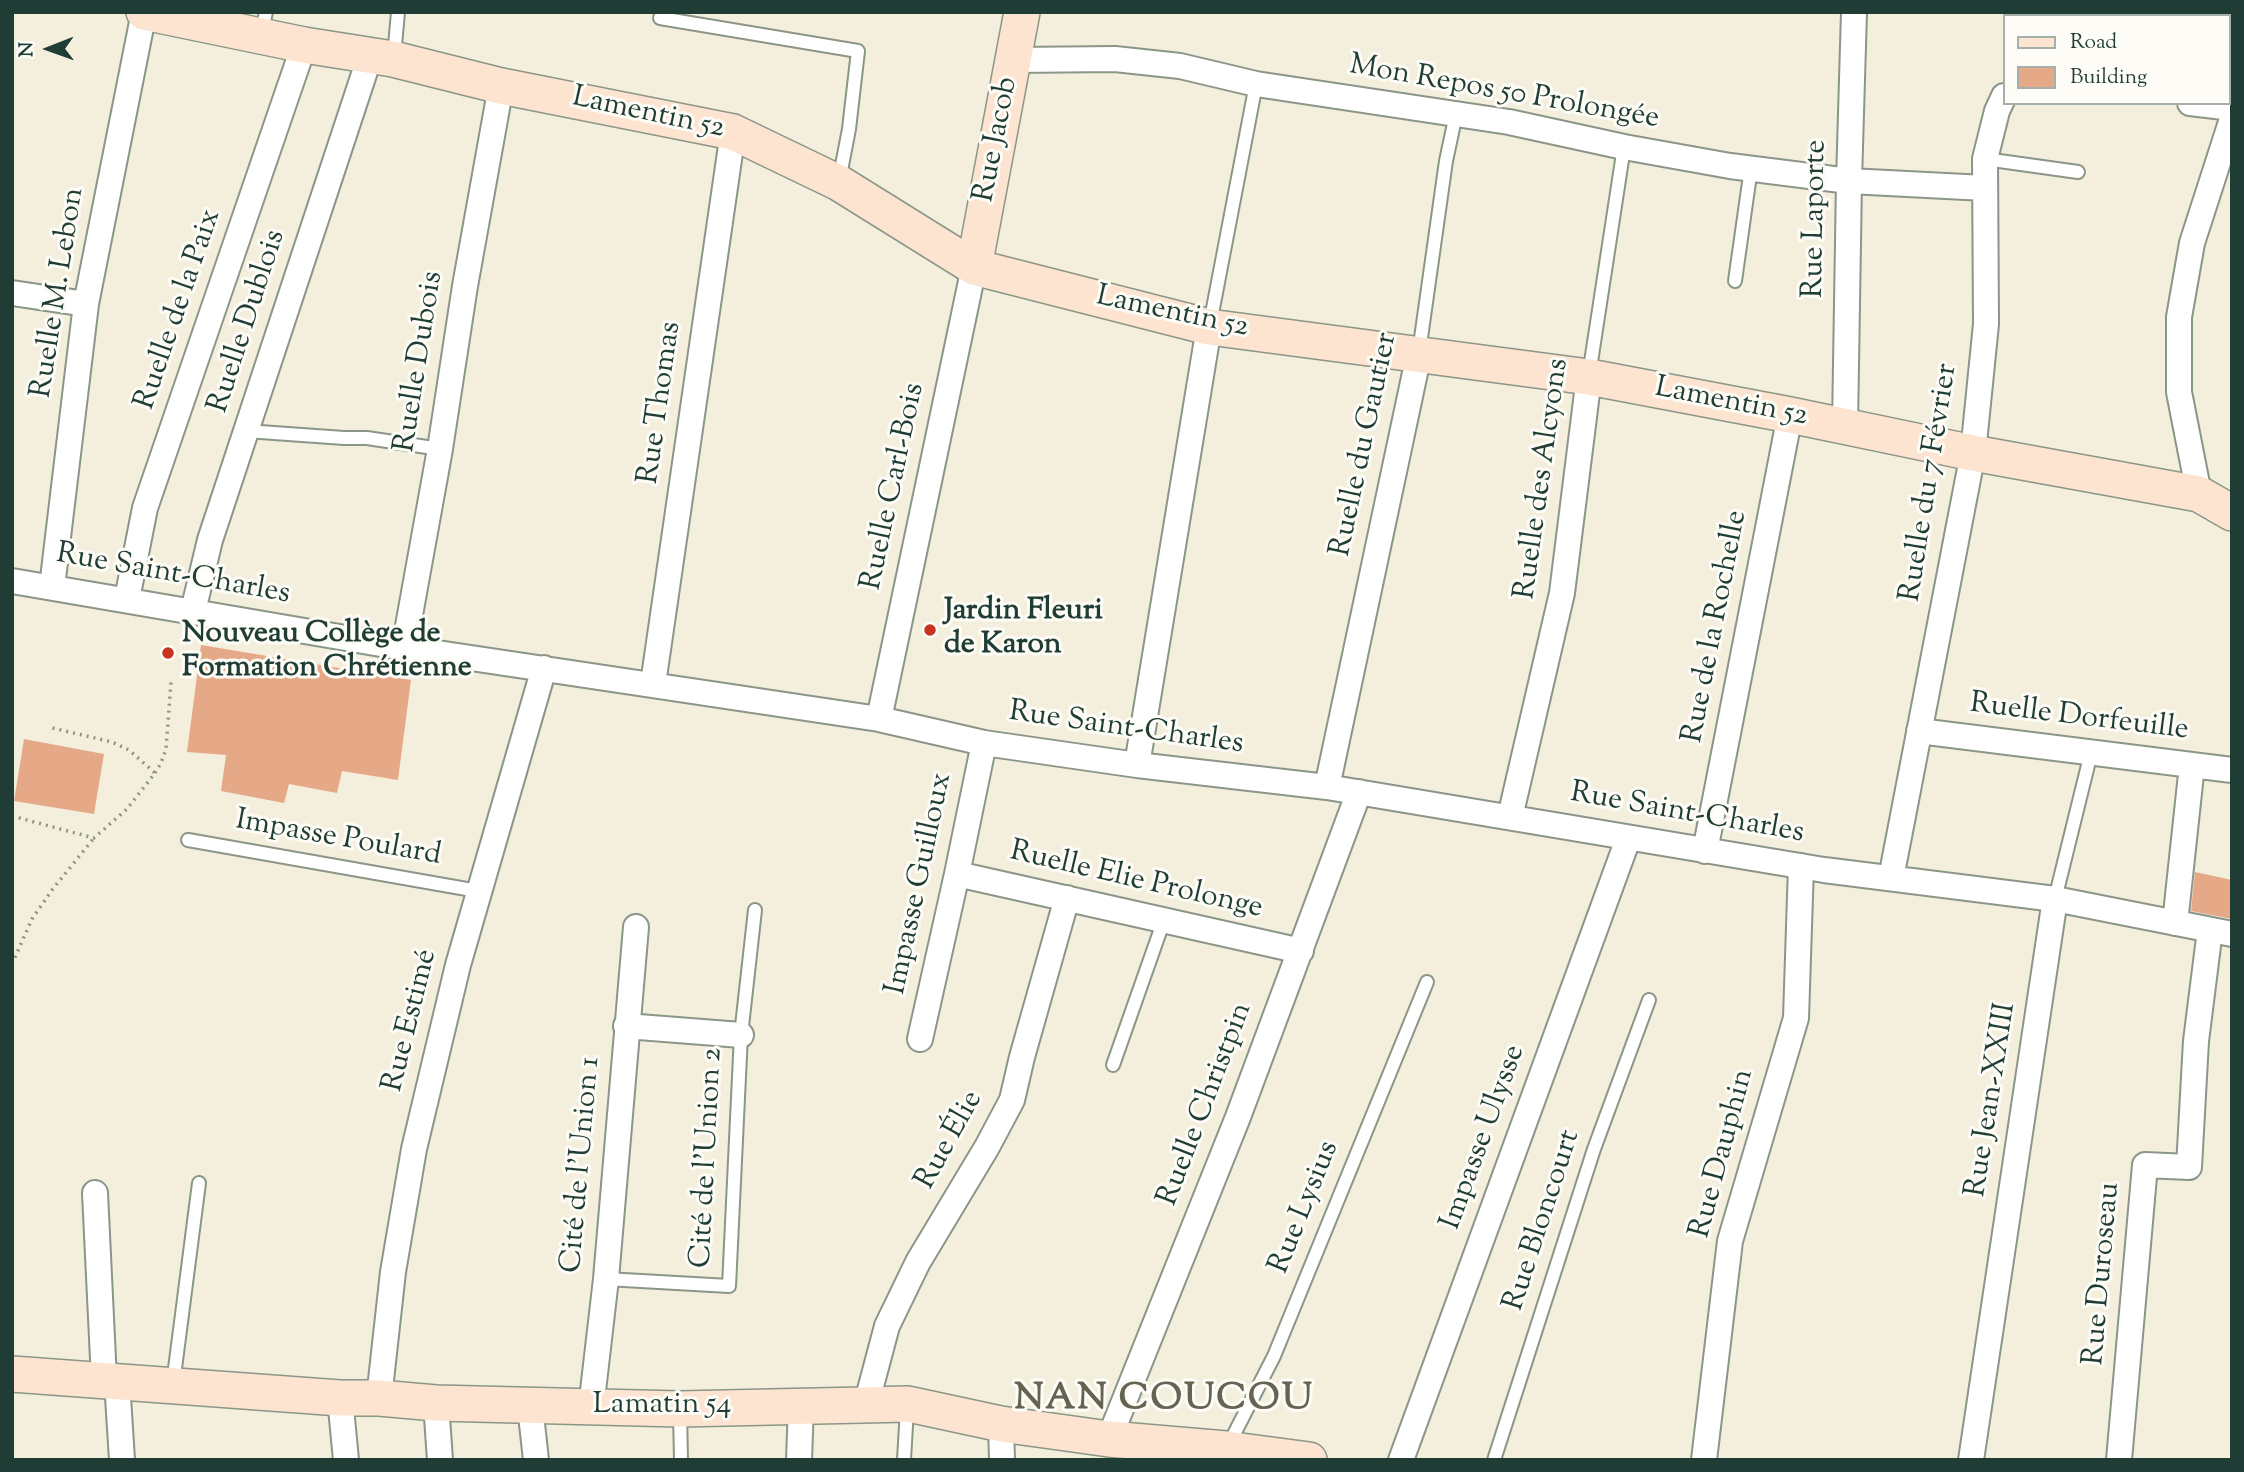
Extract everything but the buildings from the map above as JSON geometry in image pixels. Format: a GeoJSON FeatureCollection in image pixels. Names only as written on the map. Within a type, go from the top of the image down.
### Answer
{"type":"FeatureCollection","features":[{"type":"Feature","properties":{"kind":"street","name":"Lamentin 52"},"geometry":{"type":"LineString","coordinates":[[144,12],[264,24],[304,44],[382,57],[501,86],[733,132],[839,183],[974,267],[1209,327],[1589,377],[1973,453],[2199,494],[2232,513]]}},
{"type":"Feature","properties":{"kind":"street","name":"Ruelle M. Lebon"},"geometry":{"type":"LineString","coordinates":[[52,587],[86,304],[144,12]]}},
{"type":"Feature","properties":{"kind":"street","name":"Rue Jacob"},"geometry":{"type":"LineString","coordinates":[[974,267],[1022,12]]}},
{"type":"Feature","properties":{"kind":"street","name":"Rue Laporte"},"geometry":{"type":"LineString","coordinates":[[1845,426],[1854,12]]}},
{"type":"Feature","properties":{"kind":"street","name":"Ruelle de la Paix"},"geometry":{"type":"LineString","coordinates":[[127,599],[145,508],[304,44]]}},
{"type":"Feature","properties":{"kind":"street","name":"Ruelle Dublois"},"geometry":{"type":"LineString","coordinates":[[193,611],[209,540],[246,431],[382,57]]}},
{"type":"Feature","properties":{"kind":"street","name":"Mon Repos 50 Prolongée"},"geometry":{"type":"LineString","coordinates":[[1013,61],[1128,61],[1180,66],[1256,84],[1509,122],[1624,147],[1751,168],[1849,181],[1985,187]]}},
{"type":"Feature","properties":{"kind":"street","name":"Ruelle Dubois"},"geometry":{"type":"LineString","coordinates":[[404,648],[501,86]]}},
{"type":"Feature","properties":{"kind":"street","name":"Ruelle du 7 Février"},"geometry":{"type":"LineString","coordinates":[[1891,878],[1973,453],[1986,324],[1985,159],[2002,100]]}},
{"type":"Feature","properties":{"kind":"street"},"geometry":{"type":"LineString","coordinates":[[2207,105],[2232,108]]}},
{"type":"Feature","properties":{"kind":"street"},"geometry":{"type":"LineString","coordinates":[[2199,494],[2179,392],[2179,317],[2192,243],[2232,119]]}},
{"type":"Feature","properties":{"kind":"street","name":"Rue Thomas"},"geometry":{"type":"LineString","coordinates":[[653,684],[733,132]]}},
{"type":"Feature","properties":{"kind":"street","name":"Ruelle Carl-Bois"},"geometry":{"type":"LineString","coordinates":[[879,719],[974,267]]}},
{"type":"Feature","properties":{"kind":"street"},"geometry":{"type":"LineString","coordinates":[[12,293],[86,304]]}},
{"type":"Feature","properties":{"kind":"street"},"geometry":{"type":"LineString","coordinates":[[1137,765],[1209,327]]}},
{"type":"Feature","properties":{"kind":"street","name":"Ruelle du Gautier"},"geometry":{"type":"LineString","coordinates":[[1327,787],[1419,354]]}},
{"type":"Feature","properties":{"kind":"street","name":"Ruelle des Alcyons"},"geometry":{"type":"LineString","coordinates":[[1510,817],[1562,593],[1589,377]]}},
{"type":"Feature","properties":{"kind":"street","name":"Rue de la Rochelle"},"geometry":{"type":"LineString","coordinates":[[1705,851],[1790,415]]}},
{"type":"Feature","properties":{"kind":"street","name":"Rue Saint-Charles"},"geometry":{"type":"LineString","coordinates":[[12,581],[404,648],[879,719],[984,743],[1137,765],[1327,787],[1801,866],[2056,899],[2221,932]]}},
{"type":"Feature","properties":{"kind":"street","name":"Rue Estimé"},"geometry":{"type":"LineString","coordinates":[[379,1398],[393,1272],[414,1149],[478,891],[544,668]]}},
{"type":"Feature","properties":{"kind":"street","name":"Ruelle Dorfeuille"},"geometry":{"type":"LineString","coordinates":[[1919,731],[2232,770]]}},
{"type":"Feature","properties":{"kind":"street","name":"Impasse Guilloux"},"geometry":{"type":"LineString","coordinates":[[920,1040],[984,743]]}},
{"type":"Feature","properties":{"kind":"street"},"geometry":{"type":"LineString","coordinates":[[2175,923],[2192,765]]}},
{"type":"Feature","properties":{"kind":"street","name":"Ruelle Christpin"},"geometry":{"type":"LineString","coordinates":[[1109,1440],[1301,951],[1359,792]]}},
{"type":"Feature","properties":{"kind":"street","name":"Impasse Ulysse"},"geometry":{"type":"LineString","coordinates":[[1401,1460],[1628,839]]}},
{"type":"Feature","properties":{"kind":"street","name":"Rue Dauphin"},"geometry":{"type":"LineString","coordinates":[[1704,1460],[1730,1241],[1796,1018],[1801,866]]}},
{"type":"Feature","properties":{"kind":"street","name":"Ruelle Elie Prolonge"},"geometry":{"type":"LineString","coordinates":[[957,874],[1301,951]]}},
{"type":"Feature","properties":{"kind":"street","name":"Rue Élie"},"geometry":{"type":"LineString","coordinates":[[866,1405],[887,1326],[918,1262],[1012,1100],[1021,1057],[1067,898]]}},
{"type":"Feature","properties":{"kind":"street","name":"Rue Jean-XXIII"},"geometry":{"type":"LineString","coordinates":[[1971,1460],[2056,899]]}},
{"type":"Feature","properties":{"kind":"street","name":"Cité de l'Union 1"},"geometry":{"type":"LineString","coordinates":[[591,1408],[606,1279],[636,927]]}},
{"type":"Feature","properties":{"kind":"street","name":"Rue Duroseau"},"geometry":{"type":"LineString","coordinates":[[2119,1460],[2145,1165],[2189,1167],[2196,1041],[2221,932]]}},
{"type":"Feature","properties":{"kind":"street"},"geometry":{"type":"LineString","coordinates":[[626,1026],[741,1035]]}},
{"type":"Feature","properties":{"kind":"street"},"geometry":{"type":"LineString","coordinates":[[95,1194],[111,1381],[122,1460]]}},
{"type":"Feature","properties":{"kind":"street","name":"Lamatin 54"},"geometry":{"type":"LineString","coordinates":[[12,1374],[436,1403],[680,1409],[908,1404],[1001,1424],[1109,1440],[1226,1454],[1309,1460]]}},
{"type":"Feature","properties":{"kind":"street"},"geometry":{"type":"LineString","coordinates":[[340,1398],[346,1460]]}},
{"type":"Feature","properties":{"kind":"street"},"geometry":{"type":"LineString","coordinates":[[436,1403],[440,1460]]}},
{"type":"Feature","properties":{"kind":"street"},"geometry":{"type":"LineString","coordinates":[[799,1460],[801,1405]]}},
{"type":"Feature","properties":{"kind":"street"},"geometry":{"type":"LineString","coordinates":[[530,1406],[536,1460]]}},
{"type":"Feature","properties":{"kind":"street"},"geometry":{"type":"LineString","coordinates":[[1001,1424],[1002,1460]]}},
{"type":"Feature","properties":{"kind":"lane"},"geometry":{"type":"LineString","coordinates":[[382,57],[398,12]]}},
{"type":"Feature","properties":{"kind":"lane"},"geometry":{"type":"LineString","coordinates":[[660,18],[858,51],[849,129],[839,183]]}},
{"type":"Feature","properties":{"kind":"lane"},"geometry":{"type":"LineString","coordinates":[[1209,327],[1256,84]]}},
{"type":"Feature","properties":{"kind":"lane","name":"Ruelle du Gautier"},"geometry":{"type":"LineString","coordinates":[[1419,354],[1455,114]]}},
{"type":"Feature","properties":{"kind":"lane","name":"Ruelle des Alcyons"},"geometry":{"type":"LineString","coordinates":[[1589,377],[1624,147]]}},
{"type":"Feature","properties":{"kind":"lane"},"geometry":{"type":"LineString","coordinates":[[1985,159],[2078,172]]}},
{"type":"Feature","properties":{"kind":"lane"},"geometry":{"type":"LineString","coordinates":[[1735,281],[1751,168]]}},
{"type":"Feature","properties":{"kind":"lane"},"geometry":{"type":"LineString","coordinates":[[246,431],[366,438],[440,449]]}},
{"type":"Feature","properties":{"kind":"lane","name":"Rue Jean-XXIII"},"geometry":{"type":"LineString","coordinates":[[2056,899],[2091,753]]}},
{"type":"Feature","properties":{"kind":"lane","name":"Impasse Poulard"},"geometry":{"type":"LineString","coordinates":[[188,840],[478,891]]}},
{"type":"Feature","properties":{"kind":"lane","name":"Cité de l'Union 2"},"geometry":{"type":"LineString","coordinates":[[606,1279],[729,1286],[741,1035],[754,910]]}},
{"type":"Feature","properties":{"kind":"lane"},"geometry":{"type":"LineString","coordinates":[[1113,1065],[1164,919]]}},
{"type":"Feature","properties":{"kind":"lane","name":"Rue Lysius"},"geometry":{"type":"LineString","coordinates":[[1226,1454],[1274,1356],[1426,982]]}},
{"type":"Feature","properties":{"kind":"lane","name":"Rue Bloncourt"},"geometry":{"type":"LineString","coordinates":[[1494,1460],[1594,1149],[1649,1000]]}},
{"type":"Feature","properties":{"kind":"lane"},"geometry":{"type":"LineString","coordinates":[[173,1384],[199,1183]]}},
{"type":"Feature","properties":{"kind":"lane"},"geometry":{"type":"LineString","coordinates":[[904,1460],[908,1404]]}},
{"type":"Feature","properties":{"kind":"lane"},"geometry":{"type":"LineString","coordinates":[[680,1409],[681,1460]]}},
{"type":"Feature","properties":{"kind":"path"},"geometry":{"type":"LineString","coordinates":[[12,964],[32,919],[94,838],[127,809],[162,763],[166,749],[171,682]]}},
{"type":"Feature","properties":{"kind":"path"},"geometry":{"type":"LineString","coordinates":[[48,727],[112,742],[129,750],[155,773]]}},
{"type":"Feature","properties":{"kind":"path"},"geometry":{"type":"LineString","coordinates":[[12,816],[94,838]]}},
{"type":"Feature","properties":{"kind":"place","name":"Jardin Fleuri de Karon"},"geometry":{"type":"Point","coordinates":[930,630]}},
{"type":"Feature","properties":{"kind":"place","name":"Nouveau Collège de Formation Chrétienne"},"geometry":{"type":"Point","coordinates":[168,653]}},
{"type":"Feature","properties":{"kind":"district","name":"NAN COUCOU"},"geometry":{"type":"Point","coordinates":[1164,1402]}}]}
